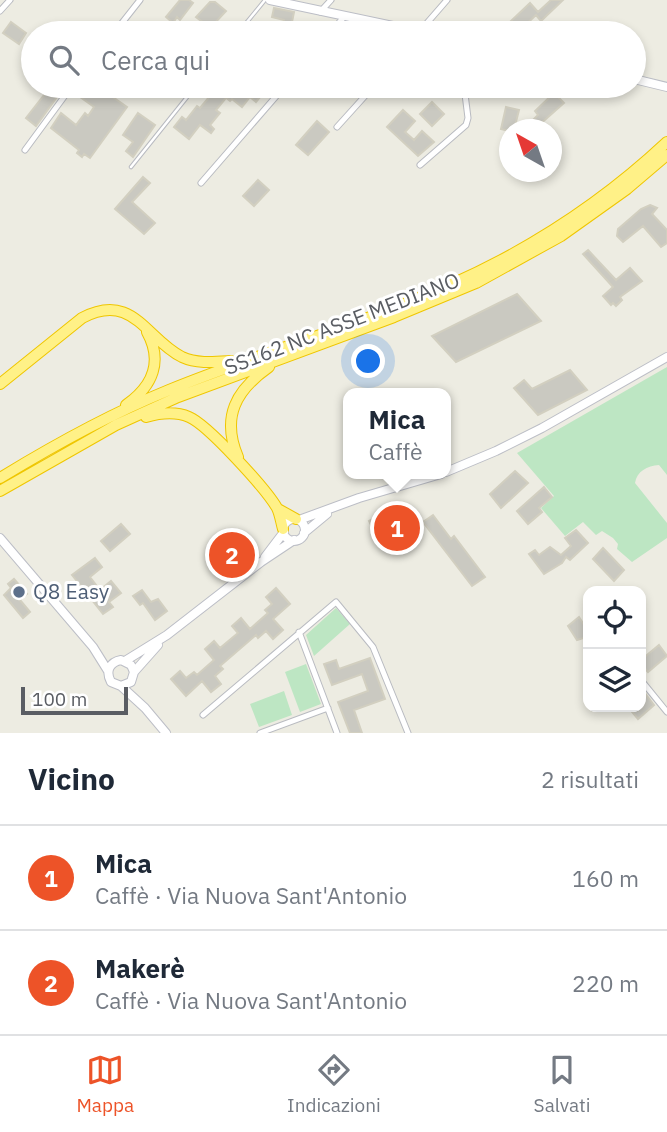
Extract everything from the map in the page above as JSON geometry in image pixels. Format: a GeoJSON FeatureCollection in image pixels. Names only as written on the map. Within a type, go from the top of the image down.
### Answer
{"type":"FeatureCollection","features":[{"type":"Feature","properties":{"kind":"highway","name":"SS162 NC ASSE MEDIANO"},"geometry":{"type":"LineString","coordinates":[[0,491],[68,452],[114,420],[241,361],[451,285],[516,252],[614,188],[667,142]]}},
{"type":"Feature","properties":{"kind":"highway","name":"SS162 NC ASSE MEDIANO"},"geometry":{"type":"LineString","coordinates":[[0,478],[53,445],[114,420],[477,283],[551,242],[593,214],[667,155]]}},
{"type":"Feature","properties":{"kind":"highway"},"geometry":{"type":"LineString","coordinates":[[0,384],[93,312],[117,311],[130,315],[171,350],[194,361],[241,361]]}},
{"type":"Feature","properties":{"kind":"highway"},"geometry":{"type":"LineString","coordinates":[[114,420],[144,389],[154,371],[156,356],[142,323]]}},
{"type":"Feature","properties":{"kind":"highway"},"geometry":{"type":"LineString","coordinates":[[243,467],[231,441],[234,405],[254,377],[283,357]]}},
{"type":"Feature","properties":{"kind":"highway"},"geometry":{"type":"LineString","coordinates":[[114,420],[173,413],[190,417],[221,443],[278,509],[298,520]]}},
{"type":"Feature","properties":{"kind":"highway"},"geometry":{"type":"LineString","coordinates":[[278,509],[283,531]]}},
{"type":"Feature","properties":{"kind":"street"},"geometry":{"type":"LineString","coordinates":[[0,11],[10,0]]}},
{"type":"Feature","properties":{"kind":"street"},"geometry":{"type":"LineString","coordinates":[[123,21],[140,0]]}},
{"type":"Feature","properties":{"kind":"street"},"geometry":{"type":"LineString","coordinates":[[267,0],[363,21]]}},
{"type":"Feature","properties":{"kind":"street"},"geometry":{"type":"LineString","coordinates":[[320,12],[331,0]]}},
{"type":"Feature","properties":{"kind":"street"},"geometry":{"type":"LineString","coordinates":[[429,21],[447,0]]}},
{"type":"Feature","properties":{"kind":"street"},"geometry":{"type":"LineString","coordinates":[[340,21],[344,17]]}},
{"type":"Feature","properties":{"kind":"street"},"geometry":{"type":"LineString","coordinates":[[646,82],[667,87]]}},
{"type":"Feature","properties":{"kind":"street"},"geometry":{"type":"LineString","coordinates":[[25,150],[63,98]]}},
{"type":"Feature","properties":{"kind":"street"},"geometry":{"type":"LineString","coordinates":[[201,183],[275,98]]}},
{"type":"Feature","properties":{"kind":"street"},"geometry":{"type":"LineString","coordinates":[[337,127],[363,98]]}},
{"type":"Feature","properties":{"kind":"street"},"geometry":{"type":"LineString","coordinates":[[420,165],[466,125],[468,118],[466,98]]}},
{"type":"Feature","properties":{"kind":"street"},"geometry":{"type":"LineString","coordinates":[[451,470],[542,428],[667,357]]}},
{"type":"Feature","properties":{"kind":"street"},"geometry":{"type":"LineString","coordinates":[[261,562],[286,523],[424,479]]}},
{"type":"Feature","properties":{"kind":"street"},"geometry":{"type":"LineString","coordinates":[[108,671],[111,664],[167,635],[261,562],[300,538],[332,510]]}},
{"type":"Feature","properties":{"kind":"street"},"geometry":{"type":"LineString","coordinates":[[298,520],[304,526],[304,533]]}},
{"type":"Feature","properties":{"kind":"street"},"geometry":{"type":"LineString","coordinates":[[283,531],[287,538],[293,540]]}},
{"type":"Feature","properties":{"kind":"street"},"geometry":{"type":"LineString","coordinates":[[0,538],[93,647],[108,671],[111,682],[121,686],[145,708],[166,733]]}},
{"type":"Feature","properties":{"kind":"street"},"geometry":{"type":"LineString","coordinates":[[203,715],[336,602],[373,647],[408,733]]}},
{"type":"Feature","properties":{"kind":"street"},"geometry":{"type":"LineString","coordinates":[[299,632],[337,733]]}},
{"type":"Feature","properties":{"kind":"street"},"geometry":{"type":"LineString","coordinates":[[121,686],[128,684],[167,635]]}},
{"type":"Feature","properties":{"kind":"street"},"geometry":{"type":"LineString","coordinates":[[93,647],[131,665],[137,694],[145,708]]}},
{"type":"Feature","properties":{"kind":"street"},"geometry":{"type":"LineString","coordinates":[[646,686],[667,712]]}},
{"type":"Feature","properties":{"kind":"street"},"geometry":{"type":"LineString","coordinates":[[260,733],[328,708]]}},
{"type":"Feature","properties":{"kind":"lane"},"geometry":{"type":"LineString","coordinates":[[249,21],[267,0]]}},
{"type":"Feature","properties":{"kind":"lane"},"geometry":{"type":"LineString","coordinates":[[131,167],[186,98]]}},
{"type":"Feature","properties":{"kind":"green space"},"geometry":{"type":"Polygon","coordinates":[[[667,367],[667,475],[659,465],[650,467],[640,472],[635,483],[667,523],[667,538],[632,562],[617,549],[618,544],[613,538],[602,531],[596,535],[583,522],[565,536],[541,508],[554,496],[517,453],[667,367]]]}},
{"type":"Feature","properties":{"kind":"green space"},"geometry":{"type":"Polygon","coordinates":[[[336,608],[350,624],[314,656],[306,635],[336,608]]]}},
{"type":"Feature","properties":{"kind":"green space"},"geometry":{"type":"Polygon","coordinates":[[[306,664],[321,704],[300,712],[285,672],[306,664]]]}},
{"type":"Feature","properties":{"kind":"green space"},"geometry":{"type":"Polygon","coordinates":[[[284,691],[292,715],[259,727],[250,704],[284,691]]]}},
{"type":"Feature","properties":{"kind":"building"},"geometry":{"type":"Polygon","coordinates":[[[180,0],[193,3],[180,20],[177,17],[171,21],[166,17],[180,0]]]}},
{"type":"Feature","properties":{"kind":"building"},"geometry":{"type":"Polygon","coordinates":[[[551,0],[563,0],[541,21],[536,15],[530,21],[511,21],[530,3],[538,12],[551,0]]]}},
{"type":"Feature","properties":{"kind":"building"},"geometry":{"type":"Polygon","coordinates":[[[210,2],[215,2],[226,11],[217,21],[201,21],[196,17],[210,2]]]}},
{"type":"Feature","properties":{"kind":"building"},"geometry":{"type":"Polygon","coordinates":[[[274,8],[294,12],[292,21],[272,17],[274,8]]]}},
{"type":"Feature","properties":{"kind":"building"},"geometry":{"type":"Polygon","coordinates":[[[11,22],[21,29],[21,41],[19,44],[3,33],[11,22]]]}},
{"type":"Feature","properties":{"kind":"building"},"geometry":{"type":"Polygon","coordinates":[[[42,98],[56,98],[36,126],[26,118],[42,98]]]}},
{"type":"Feature","properties":{"kind":"building"},"geometry":{"type":"Polygon","coordinates":[[[82,98],[114,98],[127,107],[90,158],[84,154],[82,157],[77,153],[79,150],[51,128],[61,113],[76,125],[85,113],[88,116],[94,107],[82,98]]]}},
{"type":"Feature","properties":{"kind":"building"},"geometry":{"type":"Polygon","coordinates":[[[208,98],[226,98],[216,110],[220,113],[210,125],[214,129],[211,133],[200,125],[189,139],[174,127],[182,117],[186,120],[197,106],[200,108],[208,98]]]}},
{"type":"Feature","properties":{"kind":"building"},"geometry":{"type":"Polygon","coordinates":[[[226,98],[249,98],[242,107],[232,99],[230,101],[226,98]]]}},
{"type":"Feature","properties":{"kind":"building"},"geometry":{"type":"Polygon","coordinates":[[[549,98],[559,98],[564,103],[546,119],[534,119],[538,115],[535,111],[549,98]]]}},
{"type":"Feature","properties":{"kind":"building"},"geometry":{"type":"Polygon","coordinates":[[[432,102],[444,114],[432,126],[420,114],[432,102]]]}},
{"type":"Feature","properties":{"kind":"building"},"geometry":{"type":"Polygon","coordinates":[[[506,107],[519,110],[517,119],[503,119],[506,107]]]}},
{"type":"Feature","properties":{"kind":"building"},"geometry":{"type":"Polygon","coordinates":[[[403,110],[415,121],[405,132],[414,140],[422,131],[434,142],[418,156],[387,127],[403,110]]]}},
{"type":"Feature","properties":{"kind":"building"},"geometry":{"type":"Polygon","coordinates":[[[138,113],[155,125],[133,157],[126,151],[133,142],[123,135],[138,113]]]}},
{"type":"Feature","properties":{"kind":"building"},"geometry":{"type":"Polygon","coordinates":[[[317,121],[329,132],[308,155],[296,145],[317,121]]]}},
{"type":"Feature","properties":{"kind":"building"},"geometry":{"type":"Polygon","coordinates":[[[143,177],[150,183],[132,202],[155,223],[144,234],[115,209],[143,177]]]}},
{"type":"Feature","properties":{"kind":"building"},"geometry":{"type":"Polygon","coordinates":[[[258,180],[269,190],[254,206],[243,196],[258,180]]]}},
{"type":"Feature","properties":{"kind":"building"},"geometry":{"type":"Polygon","coordinates":[[[650,205],[657,208],[652,214],[667,230],[667,243],[661,247],[643,226],[623,242],[617,236],[618,229],[641,209],[650,205]]]}},
{"type":"Feature","properties":{"kind":"building"},"geometry":{"type":"Polygon","coordinates":[[[588,250],[616,280],[630,268],[642,281],[620,297],[622,300],[616,306],[613,303],[611,305],[603,296],[613,287],[583,254],[588,250]]]}},
{"type":"Feature","properties":{"kind":"building"},"geometry":{"type":"Polygon","coordinates":[[[517,294],[541,321],[456,362],[432,336],[517,294]]]}},
{"type":"Feature","properties":{"kind":"building"},"geometry":{"type":"Polygon","coordinates":[[[570,370],[587,390],[538,415],[514,388],[524,380],[532,389],[570,370]]]}},
{"type":"Feature","properties":{"kind":"building"},"geometry":{"type":"Polygon","coordinates":[[[515,471],[528,483],[501,508],[490,494],[515,471]]]}},
{"type":"Feature","properties":{"kind":"building"},"geometry":{"type":"Polygon","coordinates":[[[544,487],[552,497],[539,508],[542,512],[528,524],[517,511],[544,487]]]}},
{"type":"Feature","properties":{"kind":"building"},"geometry":{"type":"Polygon","coordinates":[[[401,514],[410,533],[399,538],[395,529],[377,537],[369,521],[380,515],[383,522],[401,514]]]}},
{"type":"Feature","properties":{"kind":"building"},"geometry":{"type":"Polygon","coordinates":[[[433,515],[451,539],[454,536],[485,577],[472,586],[423,522],[433,515]]]}},
{"type":"Feature","properties":{"kind":"building"},"geometry":{"type":"Polygon","coordinates":[[[121,524],[130,534],[110,551],[101,541],[121,524]]]}},
{"type":"Feature","properties":{"kind":"building"},"geometry":{"type":"Polygon","coordinates":[[[576,530],[588,543],[570,560],[566,557],[562,563],[544,574],[529,554],[535,550],[539,555],[550,547],[561,555],[571,546],[565,538],[576,530]]]}},
{"type":"Feature","properties":{"kind":"building"},"geometry":{"type":"Polygon","coordinates":[[[237,538],[244,547],[223,565],[215,555],[237,538]]]}},
{"type":"Feature","properties":{"kind":"building"},"geometry":{"type":"Polygon","coordinates":[[[603,548],[624,570],[614,581],[593,559],[603,548]]]}},
{"type":"Feature","properties":{"kind":"building"},"geometry":{"type":"Polygon","coordinates":[[[95,558],[102,567],[90,577],[100,590],[111,581],[121,593],[109,602],[113,607],[103,614],[72,575],[95,558]]]}},
{"type":"Feature","properties":{"kind":"building"},"geometry":{"type":"Polygon","coordinates":[[[14,579],[27,594],[20,600],[30,612],[23,618],[4,595],[11,588],[8,584],[14,579]]]}},
{"type":"Feature","properties":{"kind":"building"},"geometry":{"type":"Polygon","coordinates":[[[276,588],[290,604],[273,619],[283,630],[273,639],[266,631],[258,638],[256,635],[220,666],[223,669],[215,676],[221,684],[211,692],[202,681],[186,696],[171,679],[180,671],[186,678],[194,672],[197,675],[214,660],[205,649],[214,641],[220,648],[238,633],[232,626],[241,618],[250,629],[268,613],[265,610],[272,604],[266,597],[276,588]]]}},
{"type":"Feature","properties":{"kind":"building"},"geometry":{"type":"Polygon","coordinates":[[[142,590],[151,602],[158,599],[167,611],[155,620],[143,603],[140,605],[133,596],[142,590]]]}},
{"type":"Feature","properties":{"kind":"building"},"geometry":{"type":"Polygon","coordinates":[[[579,617],[583,623],[583,638],[577,640],[568,626],[579,617]]]}},
{"type":"Feature","properties":{"kind":"building"},"geometry":{"type":"Polygon","coordinates":[[[659,645],[667,656],[648,672],[646,656],[659,645]]]}},
{"type":"Feature","properties":{"kind":"building"},"geometry":{"type":"Polygon","coordinates":[[[370,658],[385,699],[354,710],[362,733],[350,733],[338,702],[368,691],[362,674],[332,685],[324,664],[336,660],[339,669],[370,658]]]}},
{"type":"Feature","properties":{"kind":"building"},"geometry":{"type":"Polygon","coordinates":[[[646,695],[654,705],[646,712],[646,695]]]}},
{"type":"Feature","properties":{"kind":"building"},"geometry":{"type":"Polygon","coordinates":[[[632,712],[646,712],[638,719],[632,712]]]}},
{"type":"Feature","properties":{"kind":"place","name":"Mica"},"geometry":{"type":"Point","coordinates":[397,528]}},
{"type":"Feature","properties":{"kind":"place","name":"Makerè"},"geometry":{"type":"Point","coordinates":[232,555]}},
{"type":"Feature","properties":{"kind":"place","name":"Q8 Easy"},"geometry":{"type":"Point","coordinates":[19,592]}}]}
